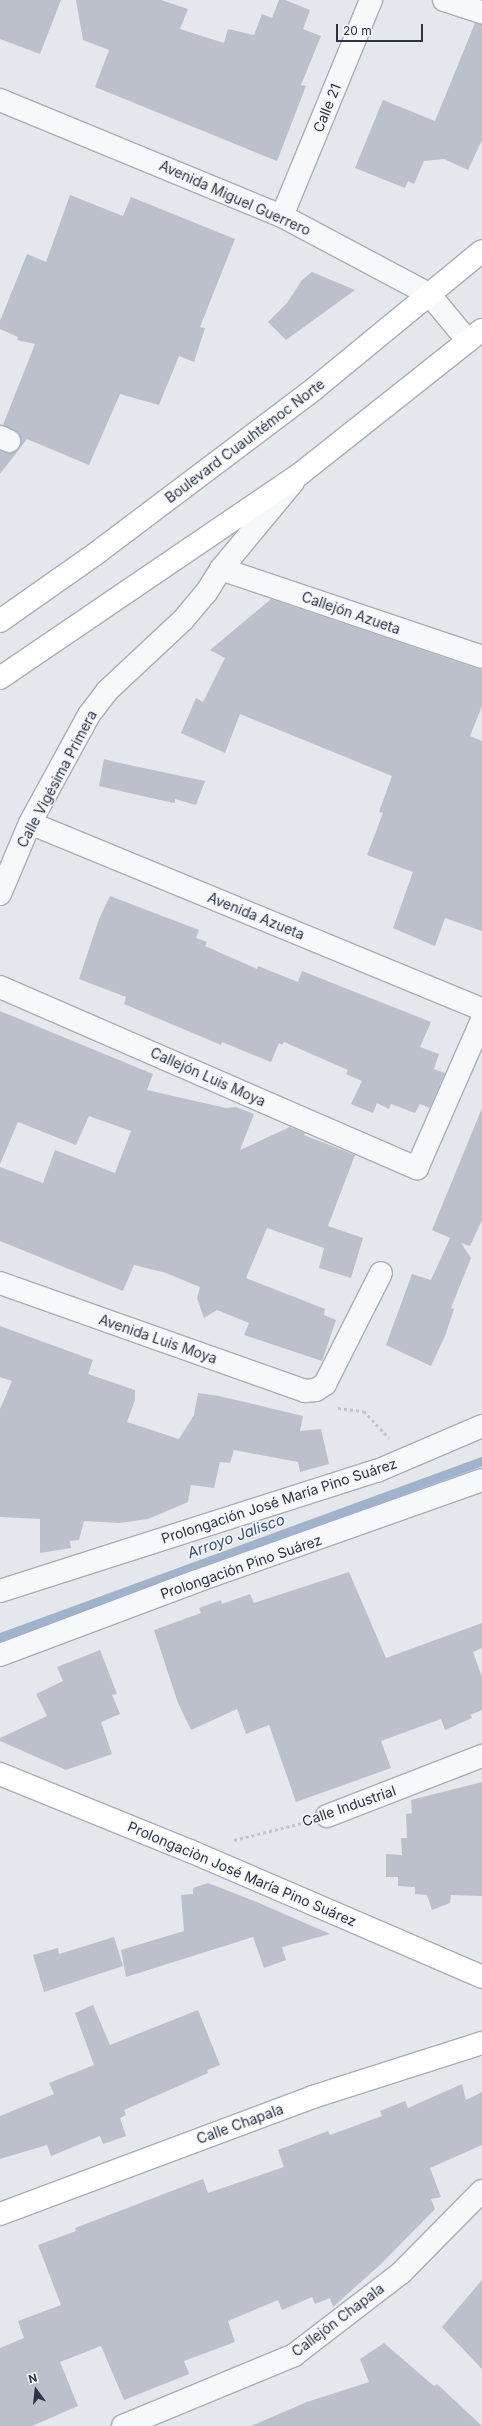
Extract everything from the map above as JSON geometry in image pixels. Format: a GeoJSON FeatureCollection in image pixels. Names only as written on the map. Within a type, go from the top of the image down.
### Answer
{"type":"FeatureCollection","features":[{"type":"Feature","properties":{"kind":"main road","name":"Boulevard Cuauhtémoc Norte"},"geometry":{"type":"LineString","coordinates":[[0,621],[98,552],[314,389],[429,294],[480,255]]}},
{"type":"Feature","properties":{"kind":"main road"},"geometry":{"type":"LineString","coordinates":[[0,678],[300,474],[475,336]]}},
{"type":"Feature","properties":{"kind":"main road","name":"Prolongaciòn José María Pino Suárez"},"geometry":{"type":"LineString","coordinates":[[0,1774],[190,1851],[482,1978]]}},
{"type":"Feature","properties":{"kind":"main road","name":"Calle Chapala"},"geometry":{"type":"LineString","coordinates":[[0,2214],[313,2097],[482,2043]]}},
{"type":"Feature","properties":{"kind":"street","name":"Calle 21"},"geometry":{"type":"LineString","coordinates":[[282,216],[371,0]]}},
{"type":"Feature","properties":{"kind":"street"},"geometry":{"type":"LineString","coordinates":[[444,0],[482,12]]}},
{"type":"Feature","properties":{"kind":"street","name":"Avenida Miguel Guerrero"},"geometry":{"type":"LineString","coordinates":[[0,100],[282,216],[429,294],[475,336]]}},
{"type":"Feature","properties":{"kind":"street","name":"Calle Vigésima Primera"},"geometry":{"type":"LineString","coordinates":[[0,894],[30,823],[89,715],[107,691],[183,620],[206,593],[221,569],[300,474]]}},
{"type":"Feature","properties":{"kind":"street","name":"Callejón Azueta"},"geometry":{"type":"LineString","coordinates":[[221,569],[482,657]]}},
{"type":"Feature","properties":{"kind":"street","name":"Avenida Azueta"},"geometry":{"type":"LineString","coordinates":[[30,823],[482,1009]]}},
{"type":"Feature","properties":{"kind":"street","name":"Callejón Luis Moya"},"geometry":{"type":"LineString","coordinates":[[0,987],[416,1168],[482,1020]]}},
{"type":"Feature","properties":{"kind":"street","name":"Avenida Luis Moya"},"geometry":{"type":"LineString","coordinates":[[0,1284],[305,1391],[316,1390],[325,1384],[381,1273]]}},
{"type":"Feature","properties":{"kind":"street","name":"Prolongación José María Pino Suárez"},"geometry":{"type":"LineString","coordinates":[[0,1591],[377,1471],[473,1430]]}},
{"type":"Feature","properties":{"kind":"street","name":"Prolongación Pino Suárez"},"geometry":{"type":"LineString","coordinates":[[0,1655],[197,1581],[482,1480]]}},
{"type":"Feature","properties":{"kind":"street","name":"Calle Industrial"},"geometry":{"type":"LineString","coordinates":[[327,1816],[482,1756]]}},
{"type":"Feature","properties":{"kind":"street","name":"Callejón Chapala"},"geometry":{"type":"LineString","coordinates":[[123,2426],[294,2355],[401,2273],[482,2191]]}},
{"type":"Feature","properties":{"kind":"path"},"geometry":{"type":"LineString","coordinates":[[333,1407],[364,1411],[386,1432],[392,1444]]}},
{"type":"Feature","properties":{"kind":"path","name":"Calle Industrial"},"geometry":{"type":"LineString","coordinates":[[228,1842],[327,1816]]}},
{"type":"Feature","properties":{"kind":"building"},"geometry":{"type":"Polygon","coordinates":[[[0,0],[61,0],[40,54],[0,39],[0,0]]]}},
{"type":"Feature","properties":{"kind":"building"},"geometry":{"type":"Polygon","coordinates":[[[76,0],[161,0],[188,9],[180,29],[224,43],[228,29],[254,35],[262,14],[272,18],[279,0],[285,0],[310,10],[303,29],[321,36],[301,85],[306,86],[277,161],[95,87],[109,50],[83,40],[76,0]]]}},
{"type":"Feature","properties":{"kind":"building"},"geometry":{"type":"Polygon","coordinates":[[[475,23],[482,24],[482,140],[468,170],[444,159],[424,161],[414,184],[408,181],[405,188],[355,168],[383,100],[435,121],[475,23]]]}},
{"type":"Feature","properties":{"kind":"building"},"geometry":{"type":"Polygon","coordinates":[[[70,195],[123,216],[131,197],[235,239],[200,327],[205,328],[194,362],[179,356],[159,405],[120,394],[89,465],[27,439],[0,474],[0,451],[11,453],[21,446],[19,433],[3,425],[35,344],[17,340],[18,337],[0,329],[0,321],[27,254],[46,262],[70,195]]]}},
{"type":"Feature","properties":{"kind":"building"},"geometry":{"type":"Polygon","coordinates":[[[312,272],[355,290],[286,340],[268,322],[287,303],[302,280],[312,272]]]}},
{"type":"Feature","properties":{"kind":"building"},"geometry":{"type":"Polygon","coordinates":[[[271,599],[482,670],[482,706],[470,736],[482,741],[482,931],[445,918],[435,946],[393,928],[413,872],[367,855],[383,813],[379,812],[392,776],[240,714],[225,753],[181,733],[196,698],[203,702],[225,658],[210,650],[271,599]]]}},
{"type":"Feature","properties":{"kind":"building"},"geometry":{"type":"Polygon","coordinates":[[[104,759],[205,781],[196,805],[175,799],[175,803],[160,800],[99,786],[104,759]]]}},
{"type":"Feature","properties":{"kind":"building"},"geometry":{"type":"Polygon","coordinates":[[[110,896],[199,930],[196,938],[207,942],[205,946],[257,969],[258,966],[298,982],[302,971],[431,1022],[420,1047],[439,1054],[434,1069],[445,1073],[430,1108],[420,1104],[415,1113],[391,1104],[389,1109],[377,1103],[373,1113],[351,1104],[362,1081],[346,1074],[348,1070],[284,1042],[282,1045],[279,1043],[271,1062],[222,1042],[221,1045],[124,1004],[126,997],[79,979],[99,919],[110,896]]]}},
{"type":"Feature","properties":{"kind":"building"},"geometry":{"type":"Polygon","coordinates":[[[0,1011],[153,1074],[147,1090],[226,1108],[236,1107],[254,1114],[240,1150],[290,1127],[305,1133],[304,1135],[355,1155],[328,1226],[363,1238],[351,1278],[319,1268],[324,1248],[267,1228],[246,1278],[325,1309],[324,1315],[336,1320],[322,1361],[244,1335],[249,1323],[217,1310],[204,1318],[197,1298],[200,1287],[166,1273],[134,1265],[123,1291],[0,1241],[0,1167],[43,1183],[55,1150],[115,1173],[131,1131],[89,1116],[76,1145],[18,1122],[0,1164],[0,1011]]]}},
{"type":"Feature","properties":{"kind":"building"},"geometry":{"type":"Polygon","coordinates":[[[482,1108],[482,1220],[470,1246],[461,1243],[471,1258],[451,1308],[454,1309],[445,1336],[431,1366],[386,1345],[412,1274],[431,1280],[450,1238],[432,1230],[482,1108]]]}},
{"type":"Feature","properties":{"kind":"building"},"geometry":{"type":"Polygon","coordinates":[[[0,1326],[93,1360],[88,1374],[135,1390],[135,1400],[127,1422],[179,1439],[194,1415],[198,1393],[219,1396],[303,1416],[300,1431],[321,1429],[329,1464],[300,1472],[298,1462],[234,1450],[230,1463],[220,1462],[214,1488],[191,1485],[188,1502],[148,1519],[119,1523],[84,1521],[79,1540],[70,1541],[71,1548],[40,1553],[40,1519],[0,1517],[0,1409],[12,1381],[0,1377],[0,1326]]]}},
{"type":"Feature","properties":{"kind":"building"},"geometry":{"type":"Polygon","coordinates":[[[349,1572],[386,1658],[482,1623],[482,1648],[473,1652],[482,1677],[482,1710],[470,1715],[472,1718],[445,1730],[441,1719],[381,1741],[391,1768],[296,1802],[269,1725],[246,1734],[237,1709],[191,1730],[178,1703],[154,1630],[201,1613],[199,1608],[221,1600],[222,1604],[250,1594],[254,1603],[349,1572]]]}},
{"type":"Feature","properties":{"kind":"building"},"geometry":{"type":"Polygon","coordinates":[[[100,1650],[117,1694],[112,1695],[120,1714],[101,1722],[112,1754],[66,1770],[0,1741],[0,1738],[47,1716],[36,1694],[63,1681],[57,1667],[100,1650]]]}},
{"type":"Feature","properties":{"kind":"building"},"geometry":{"type":"Polygon","coordinates":[[[482,1782],[482,1896],[451,1895],[450,1903],[432,1910],[427,1895],[415,1894],[415,1887],[398,1886],[398,1877],[386,1877],[386,1854],[402,1855],[401,1838],[407,1838],[406,1814],[412,1813],[411,1800],[482,1782]]]}},
{"type":"Feature","properties":{"kind":"building"},"geometry":{"type":"Polygon","coordinates":[[[208,1883],[259,1903],[330,1934],[282,1947],[286,1960],[264,1968],[253,1937],[126,1977],[121,1950],[184,1931],[181,1895],[193,1894],[193,1888],[208,1883]]]}},
{"type":"Feature","properties":{"kind":"building"},"geometry":{"type":"Polygon","coordinates":[[[114,1937],[123,1966],[44,1992],[33,1955],[58,1948],[59,1954],[114,1937]]]}},
{"type":"Feature","properties":{"kind":"building"},"geometry":{"type":"Polygon","coordinates":[[[93,2005],[110,2045],[198,2010],[220,2065],[207,2070],[208,2073],[124,2110],[126,2115],[120,2118],[126,2136],[103,2144],[100,2136],[51,2156],[47,2145],[0,2159],[0,2116],[54,2094],[49,2083],[94,2065],[75,2013],[93,2005]]]}},
{"type":"Feature","properties":{"kind":"building"},"geometry":{"type":"Polygon","coordinates":[[[462,2084],[466,2100],[482,2092],[482,2145],[430,2168],[441,2197],[431,2199],[435,2209],[382,2263],[333,2307],[330,2298],[315,2304],[312,2297],[282,2310],[278,2300],[228,2321],[235,2342],[184,2361],[189,2374],[124,2400],[101,2346],[60,2362],[78,2406],[32,2426],[0,2426],[0,2348],[24,2338],[18,2321],[61,2305],[38,2245],[76,2231],[75,2228],[203,2179],[208,2193],[284,2167],[278,2150],[328,2131],[330,2135],[382,2116],[380,2111],[405,2101],[408,2108],[462,2084]]]}},
{"type":"Feature","properties":{"kind":"building"},"geometry":{"type":"Polygon","coordinates":[[[482,2280],[482,2369],[442,2327],[482,2280]]]}},
{"type":"Feature","properties":{"kind":"building"},"geometry":{"type":"Polygon","coordinates":[[[384,2343],[434,2386],[437,2384],[482,2426],[251,2426],[307,2402],[369,2382],[360,2359],[384,2343]]]}},
{"type":"Feature","properties":{"kind":"waterway","name":"Arroyo Jalisco"},"geometry":{"type":"LineString","coordinates":[[0,1637],[482,1461]]}}]}
